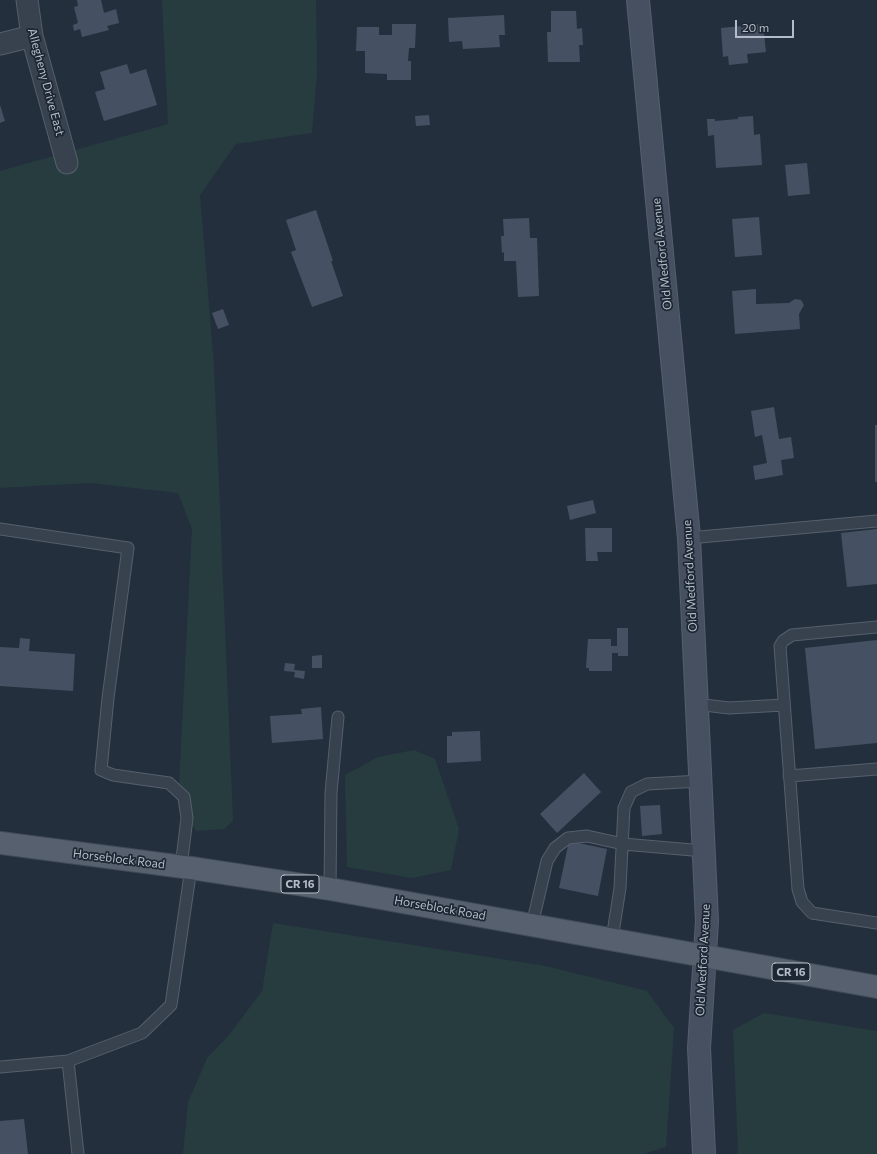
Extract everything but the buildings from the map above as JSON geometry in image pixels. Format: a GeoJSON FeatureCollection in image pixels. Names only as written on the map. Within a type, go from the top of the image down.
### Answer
{"type":"FeatureCollection","features":[{"type":"Feature","properties":{"kind":"main road","name":"Horseblock Road"},"geometry":{"type":"LineString","coordinates":[[0,843],[186,867],[330,889],[877,987]]}},
{"type":"Feature","properties":{"kind":"street","name":"Allegheny Drive East"},"geometry":{"type":"LineString","coordinates":[[27,0],[32,36],[67,163]]}},
{"type":"Feature","properties":{"kind":"street","name":"Old Medford Avenue"},"geometry":{"type":"LineString","coordinates":[[638,0],[689,538],[707,921],[699,1048],[699,1085],[704,1154]]}},
{"type":"Feature","properties":{"kind":"street"},"geometry":{"type":"LineString","coordinates":[[0,44],[32,36]]}},
{"type":"Feature","properties":{"kind":"lane"},"geometry":{"type":"LineString","coordinates":[[689,538],[877,521]]}},
{"type":"Feature","properties":{"kind":"lane"},"geometry":{"type":"LineString","coordinates":[[0,529],[128,548],[108,698],[101,770],[113,775],[169,783],[184,797],[187,818],[186,867],[171,1005],[142,1032],[68,1061],[0,1067]]}},
{"type":"Feature","properties":{"kind":"lane"},"geometry":{"type":"LineString","coordinates":[[877,627],[792,635],[783,641],[780,646],[798,889],[802,902],[812,913],[877,924]]}},
{"type":"Feature","properties":{"kind":"lane"},"geometry":{"type":"LineString","coordinates":[[696,704],[729,708],[784,705]]}},
{"type":"Feature","properties":{"kind":"lane"},"geometry":{"type":"LineString","coordinates":[[330,889],[331,793],[338,717]]}},
{"type":"Feature","properties":{"kind":"lane"},"geometry":{"type":"LineString","coordinates":[[789,776],[877,769]]}},
{"type":"Feature","properties":{"kind":"lane"},"geometry":{"type":"LineString","coordinates":[[612,939],[620,888],[624,844],[624,808],[631,792],[647,784],[700,781]]}},
{"type":"Feature","properties":{"kind":"lane"},"geometry":{"type":"LineString","coordinates":[[532,925],[547,861],[555,848],[568,838],[587,836],[624,844],[704,851]]}},
{"type":"Feature","properties":{"kind":"lane"},"geometry":{"type":"LineString","coordinates":[[68,1061],[78,1154]]}},
{"type":"Feature","properties":{"kind":"green space"},"geometry":{"type":"Polygon","coordinates":[[[162,0],[316,0],[317,73],[312,133],[236,144],[200,195],[214,366],[233,821],[224,829],[196,831],[178,804],[192,529],[178,493],[90,483],[0,488],[0,171],[168,124],[162,0]]]}},
{"type":"Feature","properties":{"kind":"green space"},"geometry":{"type":"Polygon","coordinates":[[[414,750],[435,759],[459,829],[451,870],[412,878],[347,867],[345,775],[378,757],[414,750]]]}},
{"type":"Feature","properties":{"kind":"green space"},"geometry":{"type":"Polygon","coordinates":[[[273,923],[546,966],[647,991],[674,1028],[666,1147],[643,1154],[183,1154],[188,1102],[207,1058],[229,1035],[262,991],[273,923]]]}},
{"type":"Feature","properties":{"kind":"green space"},"geometry":{"type":"Polygon","coordinates":[[[764,1013],[877,1031],[877,1154],[738,1154],[733,1030],[764,1013]]]}}]}
